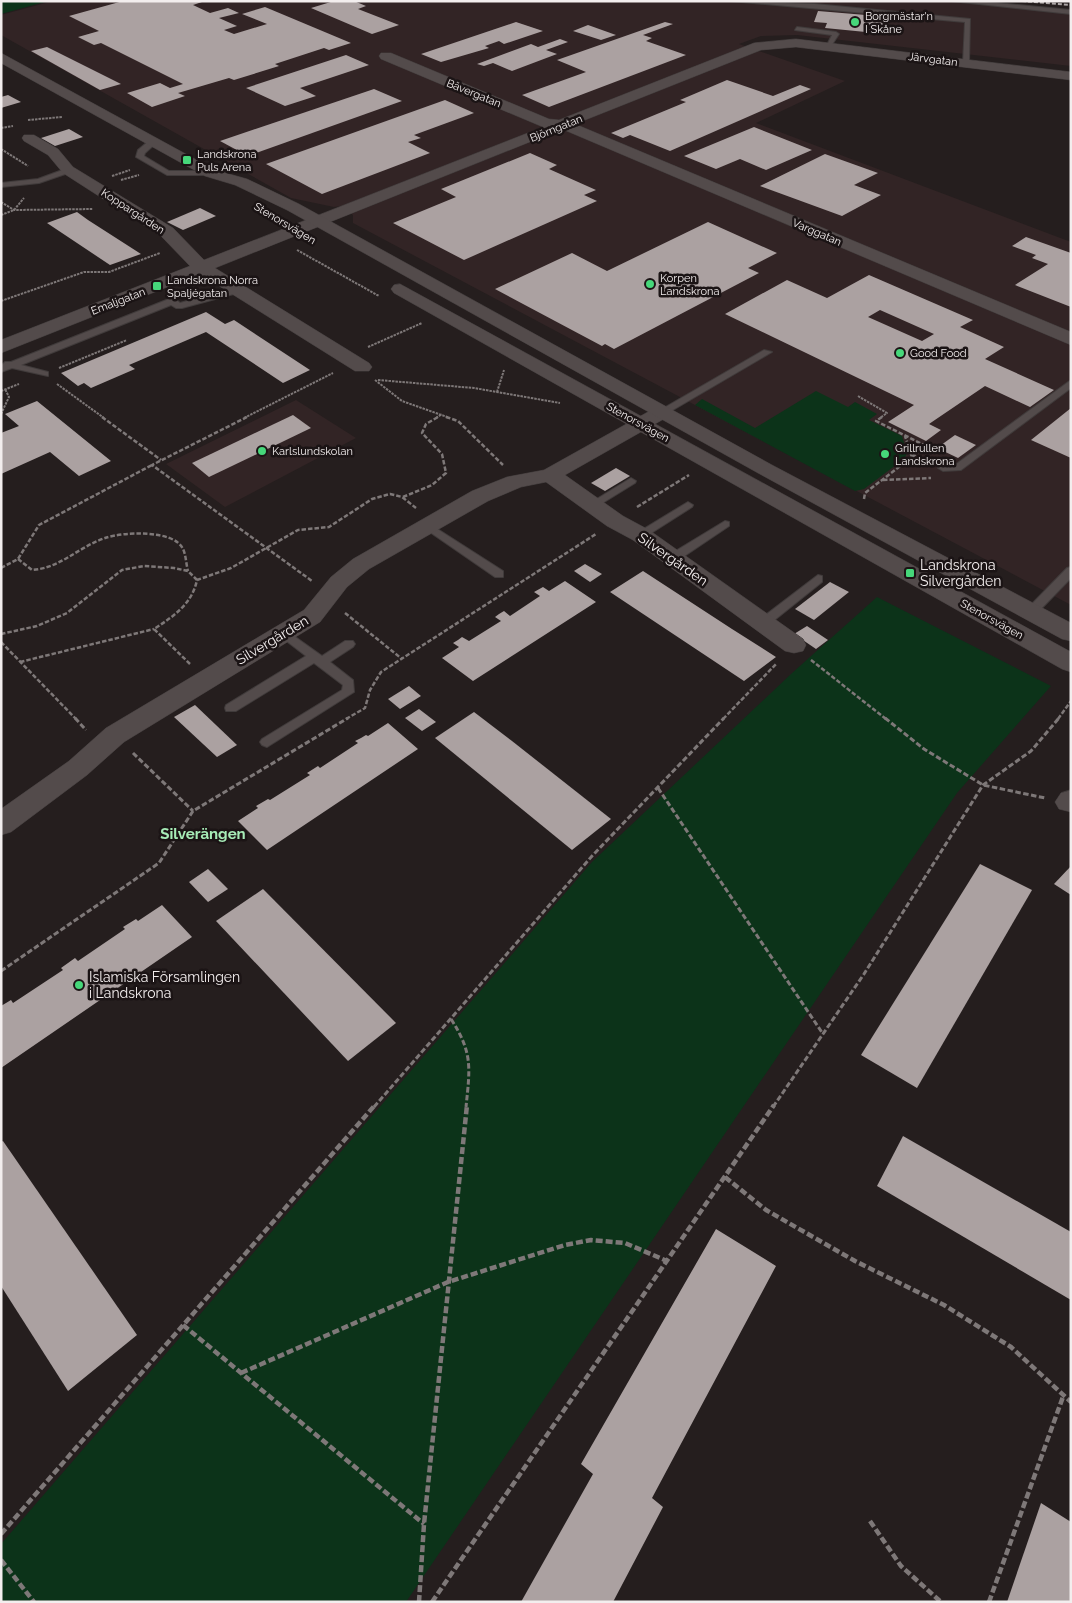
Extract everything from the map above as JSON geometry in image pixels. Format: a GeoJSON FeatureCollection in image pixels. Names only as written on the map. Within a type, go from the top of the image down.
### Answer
{"type":"FeatureCollection","features":[{"type":"Feature","properties":{"kind":"street","name":"Järvgatan"},"geometry":{"type":"LineString","coordinates":[[796,36],[830,47],[1071,76]]}},
{"type":"Feature","properties":{"kind":"street","name":"Björngatan"},"geometry":{"type":"LineString","coordinates":[[318,222],[760,46],[796,36]]}},
{"type":"Feature","properties":{"kind":"street","name":"Bävergatan"},"geometry":{"type":"LineString","coordinates":[[386,56],[546,123],[564,125]]}},
{"type":"Feature","properties":{"kind":"street","name":"Stenorsvägen"},"geometry":{"type":"LineString","coordinates":[[1,57],[210,172],[241,182],[318,222],[662,412],[1071,633]]}},
{"type":"Feature","properties":{"kind":"street","name":"Varggatan"},"geometry":{"type":"LineString","coordinates":[[564,125],[1071,339]]}},
{"type":"Feature","properties":{"kind":"street","name":"Koppargården"},"geometry":{"type":"LineString","coordinates":[[29,138],[53,152],[68,170],[167,232],[181,249],[202,268],[362,367]]}},
{"type":"Feature","properties":{"kind":"street","name":"Stenorsvägen"},"geometry":{"type":"LineString","coordinates":[[210,172],[228,188],[266,211]]}},
{"type":"Feature","properties":{"kind":"street","name":"Emaljgatan"},"geometry":{"type":"LineString","coordinates":[[1,347],[202,268],[289,226],[318,222]]}},
{"type":"Feature","properties":{"kind":"street","name":"Stenorsvägen"},"geometry":{"type":"LineString","coordinates":[[289,226],[1071,663]]}},
{"type":"Feature","properties":{"kind":"street","name":"Silvergården"},"geometry":{"type":"LineString","coordinates":[[1,824],[70,774],[108,741],[312,616],[339,582],[361,564],[480,496],[515,482],[550,475],[662,412]]}},
{"type":"Feature","properties":{"kind":"street","name":"Silvergården"},"geometry":{"type":"LineString","coordinates":[[550,475],[641,535],[794,645]]}},
{"type":"Feature","properties":{"kind":"lane"},"geometry":{"type":"LineString","coordinates":[[954,1],[1071,12]]}},
{"type":"Feature","properties":{"kind":"lane"},"geometry":{"type":"LineString","coordinates":[[733,2],[799,8],[825,6],[968,20],[966,63]]}},
{"type":"Feature","properties":{"kind":"lane"},"geometry":{"type":"LineString","coordinates":[[1,185],[39,181],[68,170]]}},
{"type":"Feature","properties":{"kind":"lane"},"geometry":{"type":"LineString","coordinates":[[6,367],[172,301],[179,306],[238,290]]}},
{"type":"Feature","properties":{"kind":"lane"},"geometry":{"type":"LineString","coordinates":[[662,412],[767,352]]}},
{"type":"Feature","properties":{"kind":"lane"},"geometry":{"type":"LineString","coordinates":[[1,360],[6,367],[45,374]]}},
{"type":"Feature","properties":{"kind":"lane"},"geometry":{"type":"LineString","coordinates":[[943,468],[957,468],[1071,383]]}},
{"type":"Feature","properties":{"kind":"lane"},"geometry":{"type":"LineString","coordinates":[[592,504],[631,481]]}},
{"type":"Feature","properties":{"kind":"lane"},"geometry":{"type":"LineString","coordinates":[[641,535],[688,505]]}},
{"type":"Feature","properties":{"kind":"lane"},"geometry":{"type":"LineString","coordinates":[[431,524],[499,574]]}},
{"type":"Feature","properties":{"kind":"lane"},"geometry":{"type":"LineString","coordinates":[[673,558],[725,524]]}},
{"type":"Feature","properties":{"kind":"lane"},"geometry":{"type":"LineString","coordinates":[[1032,611],[1071,570]]}},
{"type":"Feature","properties":{"kind":"lane"},"geometry":{"type":"LineString","coordinates":[[763,623],[818,579]]}},
{"type":"Feature","properties":{"kind":"lane"},"geometry":{"type":"LineString","coordinates":[[267,742],[348,692],[349,683],[284,633]]}},
{"type":"Feature","properties":{"kind":"lane"},"geometry":{"type":"LineString","coordinates":[[231,708],[348,644]]}},
{"type":"Feature","properties":{"kind":"path"},"geometry":{"type":"LineString","coordinates":[[1,149],[50,177]]}},
{"type":"Feature","properties":{"kind":"path"},"geometry":{"type":"LineString","coordinates":[[1,202],[14,210],[96,209]]}},
{"type":"Feature","properties":{"kind":"path"},"geometry":{"type":"LineString","coordinates":[[1,301],[84,272],[109,272],[162,252]]}},
{"type":"Feature","properties":{"kind":"path"},"geometry":{"type":"LineString","coordinates":[[346,357],[425,322]]}},
{"type":"Feature","properties":{"kind":"path"},"geometry":{"type":"LineString","coordinates":[[45,374],[133,338]]}},
{"type":"Feature","properties":{"kind":"path"},"geometry":{"type":"LineString","coordinates":[[1,568],[18,559],[39,525],[161,460],[337,371],[362,367]]}},
{"type":"Feature","properties":{"kind":"path"},"geometry":{"type":"LineString","coordinates":[[497,392],[499,380],[505,367]]}},
{"type":"Feature","properties":{"kind":"path"},"geometry":{"type":"LineString","coordinates":[[45,374],[161,460]]}},
{"type":"Feature","properties":{"kind":"path"},"geometry":{"type":"LineString","coordinates":[[515,482],[497,457],[458,421],[402,401],[374,380],[420,382],[497,392],[552,403],[568,402]]}},
{"type":"Feature","properties":{"kind":"path"},"geometry":{"type":"LineString","coordinates":[[1,414],[9,397],[5,389]]}},
{"type":"Feature","properties":{"kind":"path"},"geometry":{"type":"LineString","coordinates":[[858,396],[887,413],[876,421],[963,464]]}},
{"type":"Feature","properties":{"kind":"path"},"geometry":{"type":"LineString","coordinates":[[402,497],[425,490],[438,482],[446,473],[447,461],[441,450],[428,442],[422,433],[426,424],[442,414]]}},
{"type":"Feature","properties":{"kind":"path"},"geometry":{"type":"LineString","coordinates":[[905,436],[912,457]]}},
{"type":"Feature","properties":{"kind":"path"},"geometry":{"type":"LineString","coordinates":[[863,500],[865,493],[926,446]]}},
{"type":"Feature","properties":{"kind":"path"},"geometry":{"type":"LineString","coordinates":[[152,465],[314,582],[326,598],[402,659]]}},
{"type":"Feature","properties":{"kind":"path"},"geometry":{"type":"LineString","coordinates":[[882,480],[930,479],[943,468]]}},
{"type":"Feature","properties":{"kind":"path"},"geometry":{"type":"LineString","coordinates":[[198,580],[231,568],[268,549],[298,530],[328,527],[349,516],[372,500],[390,494],[402,497],[431,524]]}},
{"type":"Feature","properties":{"kind":"path"},"geometry":{"type":"LineString","coordinates":[[18,559],[32,570],[47,570],[105,538],[157,532],[175,539],[183,548],[188,571]]}},
{"type":"Feature","properties":{"kind":"path"},"geometry":{"type":"LineString","coordinates":[[1,634],[37,626],[67,613],[122,570],[144,566],[174,568],[188,571],[198,580]]}},
{"type":"Feature","properties":{"kind":"path"},"geometry":{"type":"LineString","coordinates":[[20,662],[154,629],[188,603],[198,580]]}},
{"type":"Feature","properties":{"kind":"path"},"geometry":{"type":"LineString","coordinates":[[154,629],[206,680]]}},
{"type":"Feature","properties":{"kind":"path"},"geometry":{"type":"LineString","coordinates":[[1,642],[20,662],[108,741],[193,811]]}},
{"type":"Feature","properties":{"kind":"path"},"geometry":{"type":"LineString","coordinates":[[1,1534],[592,856],[794,645],[845,689],[924,749],[982,785],[1070,801]]}},
{"type":"Feature","properties":{"kind":"path"},"geometry":{"type":"LineString","coordinates":[[432,1602],[864,974],[982,785],[1031,751],[1071,701]]}},
{"type":"Feature","properties":{"kind":"path"},"geometry":{"type":"LineString","coordinates":[[658,788],[823,1034]]}},
{"type":"Feature","properties":{"kind":"path"},"geometry":{"type":"LineString","coordinates":[[419,1602],[424,1524],[470,1072],[465,1041],[451,1019]]}},
{"type":"Feature","properties":{"kind":"path"},"geometry":{"type":"LineString","coordinates":[[725,1177],[766,1210],[856,1261],[944,1306],[1011,1347],[1071,1402]]}},
{"type":"Feature","properties":{"kind":"path"},"geometry":{"type":"LineString","coordinates":[[241,1373],[448,1282],[565,1245],[591,1240],[625,1243],[667,1261]]}},
{"type":"Feature","properties":{"kind":"path"},"geometry":{"type":"LineString","coordinates":[[184,1325],[424,1524]]}},
{"type":"Feature","properties":{"kind":"path"},"geometry":{"type":"LineString","coordinates":[[989,1602],[1064,1394]]}},
{"type":"Feature","properties":{"kind":"path"},"geometry":{"type":"LineString","coordinates":[[870,1521],[901,1566],[941,1602]]}},
{"type":"Feature","properties":{"kind":"path"},"geometry":{"type":"LineString","coordinates":[[1,1560],[34,1602]]}},
{"type":"Feature","properties":{"kind":"shaded area"},"geometry":{"type":"Polygon","coordinates":[[[53,1],[967,1],[1071,10],[1071,66],[797,35],[761,36],[739,44],[845,81],[756,123],[1071,242],[1071,605],[353,223],[353,215],[342,206],[334,207],[291,198],[1,35],[1,15],[53,1]]]}},
{"type":"Feature","properties":{"kind":"shaded area","name":"Karlslundskolan"},"geometry":{"type":"Polygon","coordinates":[[[296,400],[356,438],[225,507],[166,464],[296,400]]]}},
{"type":"Feature","properties":{"kind":"green space"},"geometry":{"type":"Polygon","coordinates":[[[1,1],[48,1],[1,14],[1,1]]]}},
{"type":"Feature","properties":{"kind":"green space"},"geometry":{"type":"Polygon","coordinates":[[[816,391],[848,407],[855,402],[877,414],[869,420],[902,436],[907,453],[904,459],[864,489],[855,491],[695,405],[702,399],[755,428],[816,391]]]}},
{"type":"Feature","properties":{"kind":"green space"},"geometry":{"type":"Polygon","coordinates":[[[877,597],[1051,686],[957,793],[406,1602],[1,1602],[1,1544],[592,862],[791,674],[877,597]]]}},
{"type":"Feature","properties":{"kind":"building"},"geometry":{"type":"Polygon","coordinates":[[[123,1],[205,1],[193,5],[210,13],[228,8],[239,13],[219,18],[237,26],[224,30],[234,34],[267,24],[242,14],[265,7],[351,43],[329,50],[324,48],[275,64],[279,66],[234,80],[229,78],[178,93],[185,96],[152,107],[127,93],[160,83],[170,88],[183,84],[101,43],[94,45],[78,37],[99,31],[69,16],[123,1]]]}},
{"type":"Feature","properties":{"kind":"building"},"geometry":{"type":"Polygon","coordinates":[[[334,1],[354,1],[366,6],[358,9],[399,25],[372,34],[311,8],[334,1]]]}},
{"type":"Feature","properties":{"kind":"building","name":"Borgmästar'n I Skåne"},"geometry":{"type":"Polygon","coordinates":[[[818,11],[890,17],[886,34],[825,28],[827,23],[814,22],[818,11]]]}},
{"type":"Feature","properties":{"kind":"building"},"geometry":{"type":"Polygon","coordinates":[[[516,22],[543,31],[504,44],[499,41],[485,46],[489,48],[441,62],[421,54],[516,22]]]}},
{"type":"Feature","properties":{"kind":"building"},"geometry":{"type":"Polygon","coordinates":[[[665,22],[673,24],[643,35],[652,38],[646,41],[686,55],[549,107],[522,95],[586,72],[557,60],[665,22]]]}},
{"type":"Feature","properties":{"kind":"building"},"geometry":{"type":"Polygon","coordinates":[[[588,25],[616,35],[601,40],[573,31],[588,25]]]}},
{"type":"Feature","properties":{"kind":"building"},"geometry":{"type":"Polygon","coordinates":[[[560,39],[568,42],[546,50],[557,54],[512,71],[493,63],[484,66],[477,64],[531,44],[538,47],[560,39]]]}},
{"type":"Feature","properties":{"kind":"building"},"geometry":{"type":"Polygon","coordinates":[[[47,47],[121,84],[100,90],[31,51],[47,47]]]}},
{"type":"Feature","properties":{"kind":"building"},"geometry":{"type":"Polygon","coordinates":[[[346,55],[369,65],[300,88],[316,96],[285,106],[246,88],[346,55]]]}},
{"type":"Feature","properties":{"kind":"building"},"geometry":{"type":"Polygon","coordinates":[[[727,80],[773,96],[800,85],[811,89],[670,151],[630,135],[623,138],[611,133],[686,102],[680,100],[727,80]]]}},
{"type":"Feature","properties":{"kind":"building"},"geometry":{"type":"Polygon","coordinates":[[[374,89],[402,101],[248,156],[220,141],[374,89]]]}},
{"type":"Feature","properties":{"kind":"building"},"geometry":{"type":"Polygon","coordinates":[[[8,95],[21,102],[1,108],[1,97],[8,95]]]}},
{"type":"Feature","properties":{"kind":"building"},"geometry":{"type":"Polygon","coordinates":[[[445,100],[474,113],[414,135],[421,138],[408,142],[430,153],[322,194],[266,164],[445,100]]]}},
{"type":"Feature","properties":{"kind":"building"},"geometry":{"type":"Polygon","coordinates":[[[754,127],[812,150],[766,170],[740,159],[716,169],[684,156],[754,127]]]}},
{"type":"Feature","properties":{"kind":"building"},"geometry":{"type":"Polygon","coordinates":[[[69,129],[83,137],[55,146],[41,138],[69,129]]]}},
{"type":"Feature","properties":{"kind":"building"},"geometry":{"type":"Polygon","coordinates":[[[530,153],[557,165],[549,169],[596,190],[584,195],[597,201],[464,260],[393,223],[456,197],[441,189],[530,153]]]}},
{"type":"Feature","properties":{"kind":"building"},"geometry":{"type":"Polygon","coordinates":[[[825,154],[878,173],[854,185],[881,195],[842,216],[760,186],[825,154]]]}},
{"type":"Feature","properties":{"kind":"building"},"geometry":{"type":"Polygon","coordinates":[[[200,208],[216,216],[183,230],[167,222],[200,208]]]}},
{"type":"Feature","properties":{"kind":"building"},"geometry":{"type":"Polygon","coordinates":[[[77,212],[141,254],[110,265],[47,223],[77,212]]]}},
{"type":"Feature","properties":{"kind":"building"},"geometry":{"type":"Polygon","coordinates":[[[708,222],[777,253],[748,268],[759,273],[614,349],[605,344],[602,346],[495,289],[572,253],[607,271],[708,222]]]}},
{"type":"Feature","properties":{"kind":"building"},"geometry":{"type":"Polygon","coordinates":[[[1026,237],[1071,253],[1071,307],[1015,285],[1048,264],[1032,258],[1036,255],[1012,246],[1026,237]]]}},
{"type":"Feature","properties":{"kind":"building","name":"Good Food"},"geometry":{"type":"Polygon","coordinates":[[[869,275],[973,320],[960,327],[1004,347],[985,359],[1054,390],[1030,407],[985,386],[929,424],[941,430],[926,441],[888,422],[914,405],[725,314],[787,280],[827,298],[869,275]],[[880,310],[868,317],[922,341],[934,334],[880,310]]]}},
{"type":"Feature","properties":{"kind":"building"},"geometry":{"type":"Polygon","coordinates":[[[206,312],[225,324],[234,320],[310,370],[283,383],[206,332],[129,365],[135,369],[91,388],[84,383],[78,386],[61,373],[206,312]]]}},
{"type":"Feature","properties":{"kind":"building"},"geometry":{"type":"Polygon","coordinates":[[[37,401],[111,461],[79,476],[50,452],[1,474],[1,433],[19,426],[5,414],[37,401]]]}},
{"type":"Feature","properties":{"kind":"building"},"geometry":{"type":"Polygon","coordinates":[[[1071,408],[1071,458],[1031,440],[1071,408]]]}},
{"type":"Feature","properties":{"kind":"building"},"geometry":{"type":"Polygon","coordinates":[[[293,415],[311,428],[209,477],[192,463],[293,415]]]}},
{"type":"Feature","properties":{"kind":"building"},"geometry":{"type":"Polygon","coordinates":[[[955,435],[976,445],[958,458],[937,448],[955,435]]]}},
{"type":"Feature","properties":{"kind":"building"},"geometry":{"type":"Polygon","coordinates":[[[616,468],[630,476],[605,491],[591,483],[616,468]]]}},
{"type":"Feature","properties":{"kind":"building"},"geometry":{"type":"Polygon","coordinates":[[[585,564],[602,574],[590,582],[574,571],[585,564]]]}},
{"type":"Feature","properties":{"kind":"building"},"geometry":{"type":"Polygon","coordinates":[[[643,571],[776,657],[744,681],[610,592],[643,571]]]}},
{"type":"Feature","properties":{"kind":"building"},"geometry":{"type":"Polygon","coordinates":[[[565,581],[596,602],[473,681],[442,658],[459,647],[453,643],[462,637],[469,641],[501,621],[495,617],[499,614],[504,611],[510,616],[540,596],[534,592],[543,587],[549,591],[565,581]]]}},
{"type":"Feature","properties":{"kind":"building"},"geometry":{"type":"Polygon","coordinates":[[[830,582],[849,592],[814,620],[795,609],[830,582]]]}},
{"type":"Feature","properties":{"kind":"building"},"geometry":{"type":"Polygon","coordinates":[[[807,626],[828,640],[816,649],[794,634],[807,626]]]}},
{"type":"Feature","properties":{"kind":"building"},"geometry":{"type":"Polygon","coordinates":[[[409,686],[421,696],[400,709],[388,699],[409,686]]]}},
{"type":"Feature","properties":{"kind":"building"},"geometry":{"type":"Polygon","coordinates":[[[195,705],[237,745],[217,757],[174,717],[195,705]]]}},
{"type":"Feature","properties":{"kind":"building"},"geometry":{"type":"Polygon","coordinates":[[[419,709],[436,722],[422,731],[405,718],[419,709]]]}},
{"type":"Feature","properties":{"kind":"building"},"geometry":{"type":"Polygon","coordinates":[[[474,712],[611,819],[572,850],[435,738],[474,712]]]}},
{"type":"Feature","properties":{"kind":"building"},"geometry":{"type":"Polygon","coordinates":[[[388,723],[418,749],[267,850],[238,821],[258,808],[256,806],[268,799],[270,800],[310,775],[307,773],[318,766],[320,768],[358,743],[355,741],[366,735],[368,736],[388,723]]]}},
{"type":"Feature","properties":{"kind":"building"},"geometry":{"type":"Polygon","coordinates":[[[980,864],[1032,890],[917,1088],[861,1055],[980,864]]]}},
{"type":"Feature","properties":{"kind":"building"},"geometry":{"type":"Polygon","coordinates":[[[1071,866],[1071,895],[1054,884],[1071,866]]]}},
{"type":"Feature","properties":{"kind":"building"},"geometry":{"type":"Polygon","coordinates":[[[208,869],[228,889],[208,902],[189,882],[208,869]]]}},
{"type":"Feature","properties":{"kind":"building"},"geometry":{"type":"Polygon","coordinates":[[[263,889],[396,1023],[348,1061],[216,921],[263,889]]]}},
{"type":"Feature","properties":{"kind":"building"},"geometry":{"type":"Polygon","coordinates":[[[162,905],[192,937],[1,1068],[1,1006],[11,1000],[13,1003],[63,970],[61,968],[75,958],[78,961],[125,929],[123,927],[136,919],[138,921],[162,905]]]}},
{"type":"Feature","properties":{"kind":"building"},"geometry":{"type":"Polygon","coordinates":[[[903,1136],[1071,1232],[1071,1300],[877,1186],[903,1136]]]}},
{"type":"Feature","properties":{"kind":"building"},"geometry":{"type":"Polygon","coordinates":[[[3,1141],[137,1335],[68,1391],[1,1286],[1,1142],[3,1141]]]}},
{"type":"Feature","properties":{"kind":"building"},"geometry":{"type":"Polygon","coordinates":[[[716,1229],[776,1266],[652,1498],[663,1507],[613,1602],[521,1602],[593,1474],[581,1464],[716,1229]]]}},
{"type":"Feature","properties":{"kind":"building"},"geometry":{"type":"Polygon","coordinates":[[[1041,1503],[1071,1522],[1071,1602],[1007,1602],[1041,1503]]]}},
{"type":"Feature","properties":{"kind":"railway"},"geometry":{"type":"LineString","coordinates":[[1022,1],[1071,5]]}},
{"type":"Feature","properties":{"kind":"place","name":"Borgmästar'n I Skåne"},"geometry":{"type":"Point","coordinates":[855,22]}},
{"type":"Feature","properties":{"kind":"place","name":"Landskrona Puls Arena"},"geometry":{"type":"Point","coordinates":[187,160]}},
{"type":"Feature","properties":{"kind":"place","name":"Korpen Landskrona"},"geometry":{"type":"Point","coordinates":[650,284]}},
{"type":"Feature","properties":{"kind":"place","name":"Landskrona Norra Spaljégatan"},"geometry":{"type":"Point","coordinates":[157,286]}},
{"type":"Feature","properties":{"kind":"place","name":"Good Food"},"geometry":{"type":"Point","coordinates":[900,353]}},
{"type":"Feature","properties":{"kind":"place","name":"Karlslundskolan"},"geometry":{"type":"Point","coordinates":[262,451]}},
{"type":"Feature","properties":{"kind":"place","name":"Grillrullen Landskrona"},"geometry":{"type":"Point","coordinates":[885,454]}},
{"type":"Feature","properties":{"kind":"place","name":"Landskrona Silvergården"},"geometry":{"type":"Point","coordinates":[910,573]}},
{"type":"Feature","properties":{"kind":"place","name":"Islamiska Församlingen i Landskrona"},"geometry":{"type":"Point","coordinates":[79,985]}},
{"type":"Feature","properties":{"kind":"district","name":"Silverängen"},"geometry":{"type":"Point","coordinates":[203,834]}}]}
